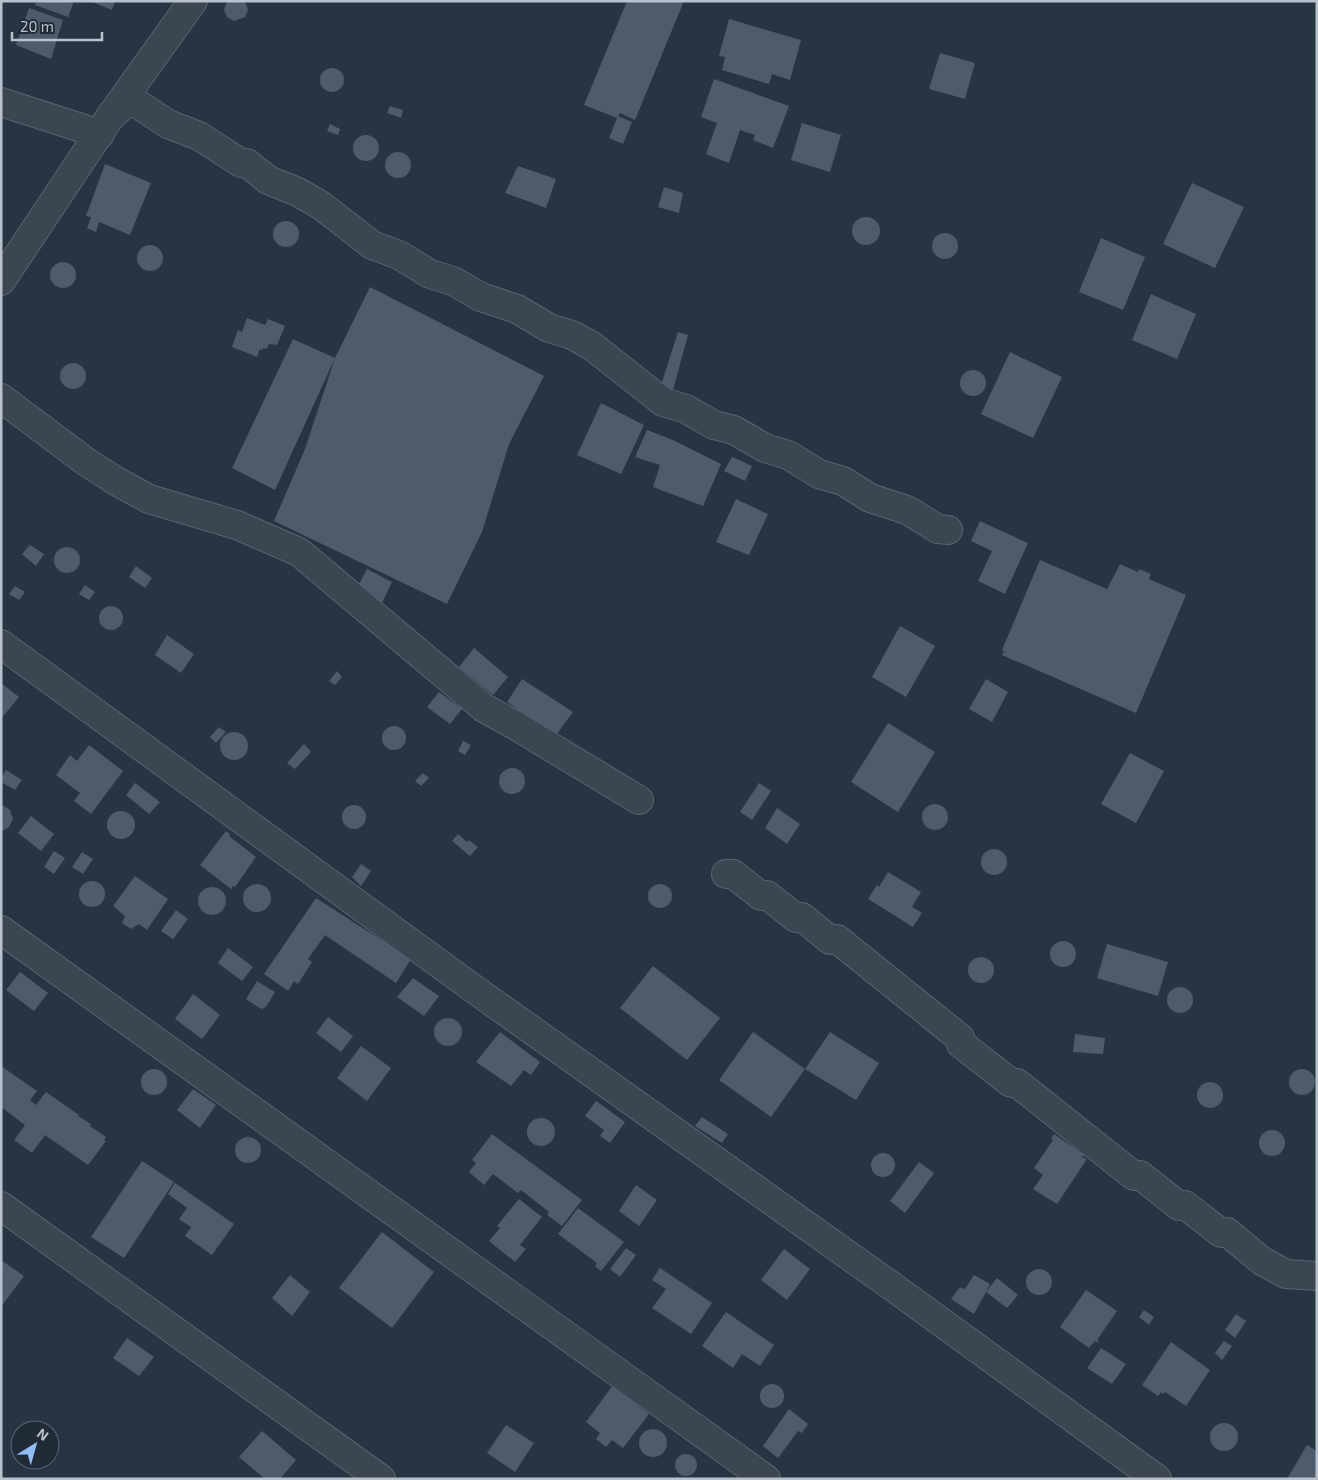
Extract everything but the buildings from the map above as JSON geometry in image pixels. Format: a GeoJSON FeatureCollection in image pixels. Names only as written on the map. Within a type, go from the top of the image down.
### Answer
{"type":"FeatureCollection","features":[{"type":"Feature","properties":{"kind":"street"},"geometry":{"type":"LineString","coordinates":[[1,281],[105,126],[193,1]]}},
{"type":"Feature","properties":{"kind":"street"},"geometry":{"type":"LineString","coordinates":[[105,126],[130,99],[168,124],[199,136],[240,164],[247,163],[268,180],[298,192],[322,206],[372,245],[399,255],[430,274],[453,281],[481,297],[517,309],[549,328],[572,335],[592,346],[663,402],[686,409],[714,425],[734,430],[765,448],[788,456],[819,474],[843,481],[870,498],[907,510],[938,529],[948,530]]}},
{"type":"Feature","properties":{"kind":"street"},"geometry":{"type":"LineString","coordinates":[[1,102],[105,126]]}},
{"type":"Feature","properties":{"kind":"street"},"geometry":{"type":"LineString","coordinates":[[1,398],[85,461],[149,499],[237,525],[299,552],[484,708],[639,800]]}},
{"type":"Feature","properties":{"kind":"street"},"geometry":{"type":"LineString","coordinates":[[1,644],[466,983],[885,1281],[1157,1479]]}},
{"type":"Feature","properties":{"kind":"street"},"geometry":{"type":"LineString","coordinates":[[726,874],[733,874],[761,896],[767,895],[796,918],[802,917],[830,940],[837,939],[960,1038],[961,1044],[1011,1083],[1017,1083],[1134,1176],[1140,1175],[1179,1206],[1185,1205],[1221,1233],[1227,1232],[1262,1261],[1286,1274],[1317,1276]]}},
{"type":"Feature","properties":{"kind":"street"},"geometry":{"type":"LineString","coordinates":[[1,930],[766,1479]]}},
{"type":"Feature","properties":{"kind":"street"},"geometry":{"type":"LineString","coordinates":[[1,1206],[381,1479]]}}]}
